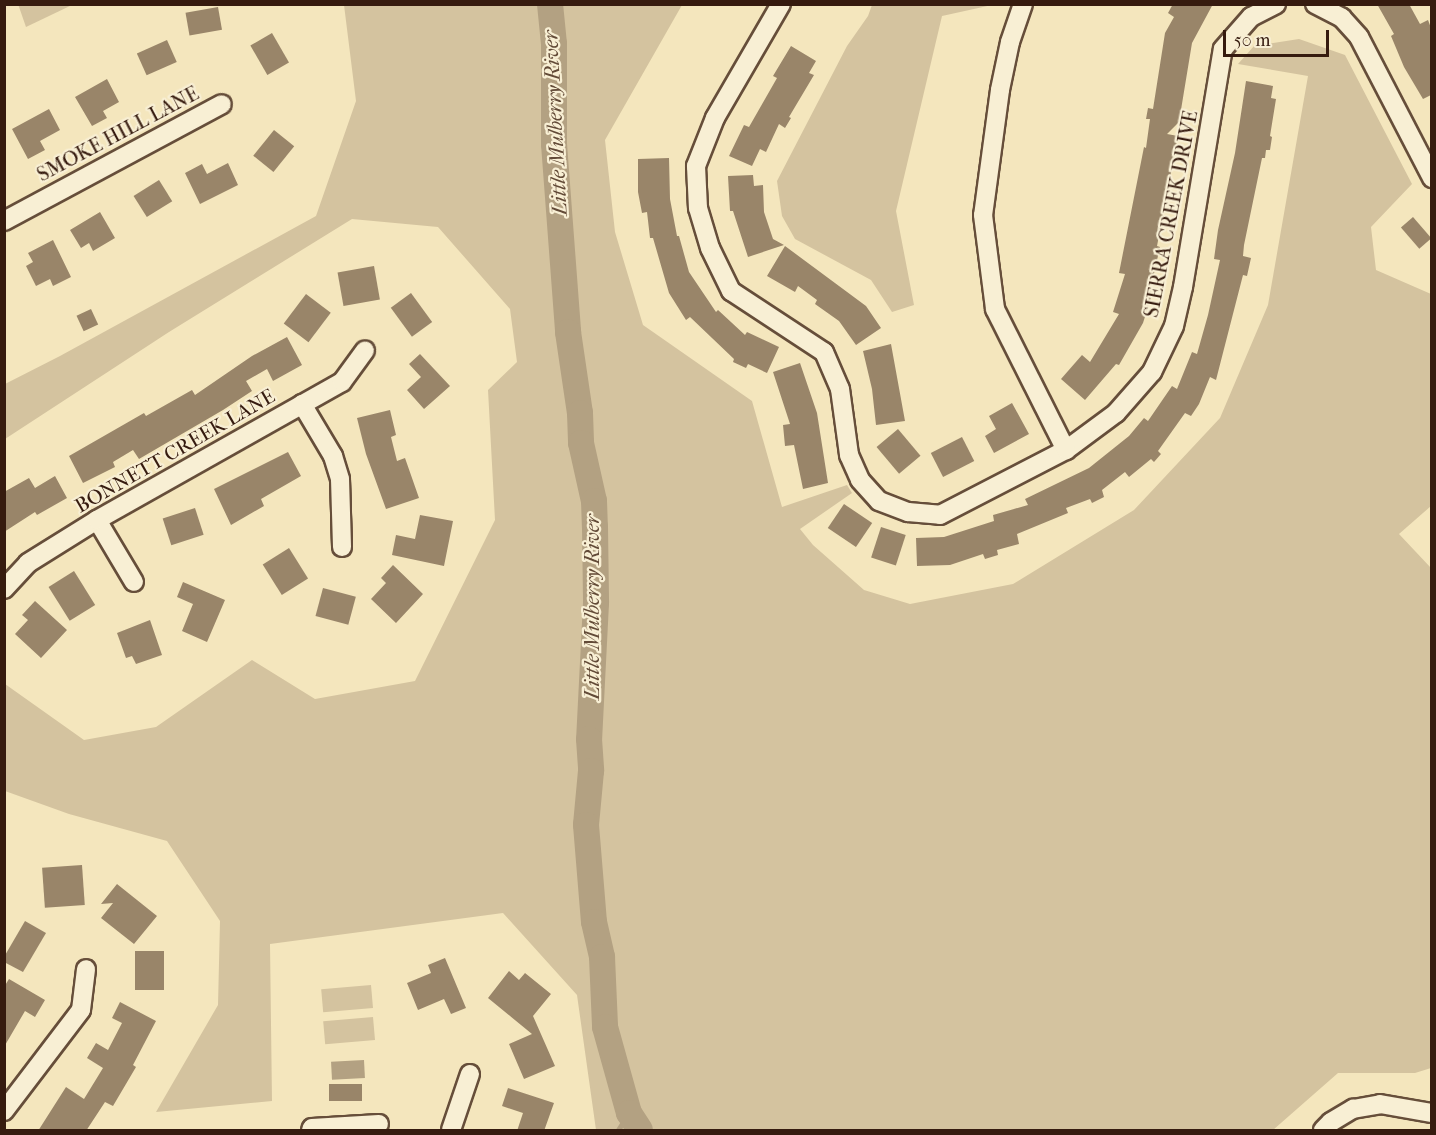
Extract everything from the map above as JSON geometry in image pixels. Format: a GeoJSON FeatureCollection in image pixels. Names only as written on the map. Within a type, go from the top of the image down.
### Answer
{"type":"FeatureCollection","features":[{"type":"Feature","properties":{"kind":"street","name":"SIERRA CREEK DRIVE"},"geometry":{"type":"LineString","coordinates":[[781,4],[715,118],[696,166],[698,208],[710,248],[731,291],[824,352],[840,389],[849,455],[860,480],[879,501],[908,512],[940,515],[1066,450],[1116,413],[1152,372],[1174,326],[1223,48],[1251,17],[1276,4]]}},
{"type":"Feature","properties":{"kind":"street"},"geometry":{"type":"LineString","coordinates":[[1023,4],[1010,42],[1000,90],[983,215],[995,309],[1066,450]]}},
{"type":"Feature","properties":{"kind":"street"},"geometry":{"type":"LineString","coordinates":[[1315,4],[1342,18],[1359,37],[1431,178]]}},
{"type":"Feature","properties":{"kind":"street","name":"SMOKE HILL LANE"},"geometry":{"type":"LineString","coordinates":[[4,221],[222,104]]}},
{"type":"Feature","properties":{"kind":"street","name":"BONNETT CREEK LANE"},"geometry":{"type":"LineString","coordinates":[[4,589],[28,563],[97,520],[342,382],[365,350]]}},
{"type":"Feature","properties":{"kind":"street"},"geometry":{"type":"LineString","coordinates":[[302,404],[333,456],[340,479],[342,547]]}},
{"type":"Feature","properties":{"kind":"street"},"geometry":{"type":"LineString","coordinates":[[97,520],[134,582]]}},
{"type":"Feature","properties":{"kind":"street"},"geometry":{"type":"LineString","coordinates":[[4,1111],[81,1010],[86,969]]}},
{"type":"Feature","properties":{"kind":"street"},"geometry":{"type":"LineString","coordinates":[[451,1131],[470,1074]]}},
{"type":"Feature","properties":{"kind":"street"},"geometry":{"type":"LineString","coordinates":[[1323,1131],[1331,1122],[1353,1109],[1380,1104],[1431,1113]]}},
{"type":"Feature","properties":{"kind":"street"},"geometry":{"type":"LineString","coordinates":[[310,1131],[312,1128],[379,1124]]}},
{"type":"Feature","properties":{"kind":"shaded area"},"geometry":{"type":"Polygon","coordinates":[[[18,4],[72,4],[72,5],[26,27],[18,4]]]}},
{"type":"Feature","properties":{"kind":"shaded area"},"geometry":{"type":"Polygon","coordinates":[[[344,5],[682,5],[605,140],[615,232],[643,325],[752,401],[782,507],[847,485],[852,493],[800,529],[813,545],[864,590],[910,604],[1013,584],[1134,510],[1220,418],[1268,305],[1308,76],[1238,64],[1254,46],[1299,39],[1345,55],[1412,184],[1371,227],[1376,270],[1431,294],[1431,506],[1399,534],[1431,568],[1431,1068],[1415,1073],[1338,1073],[1273,1130],[596,1130],[577,995],[503,913],[270,944],[272,1101],[156,1112],[218,1005],[220,921],[167,841],[69,814],[5,791],[5,684],[84,740],[156,727],[252,660],[315,699],[415,681],[495,520],[488,390],[517,362],[510,309],[438,227],[352,219],[169,332],[5,439],[5,384],[316,216],[356,101],[344,5]]]}},
{"type":"Feature","properties":{"kind":"shaded area"},"geometry":{"type":"Polygon","coordinates":[[[872,5],[992,5],[942,16],[896,211],[914,305],[892,312],[871,280],[795,239],[782,216],[777,181],[847,46],[868,16],[872,5]]]}},
{"type":"Feature","properties":{"kind":"shaded area"},"geometry":{"type":"Polygon","coordinates":[[[371,985],[373,1008],[323,1012],[321,989],[371,985]]]}},
{"type":"Feature","properties":{"kind":"shaded area"},"geometry":{"type":"Polygon","coordinates":[[[373,1017],[375,1040],[325,1044],[323,1021],[373,1017]]]}},
{"type":"Feature","properties":{"kind":"shaded area"},"geometry":{"type":"Polygon","coordinates":[[[364,1060],[365,1078],[332,1080],[331,1062],[364,1060]]]}},
{"type":"Feature","properties":{"kind":"building"},"geometry":{"type":"Polygon","coordinates":[[[1173,4],[1213,4],[1192,43],[1179,122],[1167,134],[1178,136],[1157,246],[1160,247],[1151,287],[1154,288],[1143,323],[1119,365],[1116,364],[1085,400],[1061,379],[1082,355],[1090,362],[1119,314],[1113,312],[1125,274],[1119,273],[1144,147],[1146,148],[1150,119],[1146,119],[1148,108],[1153,109],[1165,33],[1174,17],[1168,13],[1173,4]]]}},
{"type":"Feature","properties":{"kind":"building"},"geometry":{"type":"Polygon","coordinates":[[[1377,4],[1409,4],[1420,24],[1428,20],[1431,28],[1431,95],[1423,99],[1404,67],[1391,36],[1394,34],[1377,4]]]}},
{"type":"Feature","properties":{"kind":"building"},"geometry":{"type":"Polygon","coordinates":[[[218,7],[222,30],[189,35],[186,13],[218,7]]]}},
{"type":"Feature","properties":{"kind":"building"},"geometry":{"type":"Polygon","coordinates":[[[272,33],[289,62],[267,75],[250,46],[272,33]]]}},
{"type":"Feature","properties":{"kind":"building"},"geometry":{"type":"Polygon","coordinates":[[[167,40],[177,62],[147,75],[137,53],[167,40]]]}},
{"type":"Feature","properties":{"kind":"building"},"geometry":{"type":"Polygon","coordinates":[[[791,46],[816,61],[809,73],[814,75],[789,117],[791,118],[785,128],[779,124],[766,152],[760,149],[752,166],[729,156],[744,125],[749,127],[777,78],[773,76],[791,46]]]}},
{"type":"Feature","properties":{"kind":"building"},"geometry":{"type":"Polygon","coordinates":[[[107,79],[119,102],[103,111],[107,118],[92,126],[75,97],[107,79]]]}},
{"type":"Feature","properties":{"kind":"building"},"geometry":{"type":"Polygon","coordinates":[[[1246,81],[1273,86],[1271,98],[1276,99],[1270,150],[1266,150],[1265,158],[1262,158],[1244,245],[1243,256],[1251,258],[1247,276],[1243,275],[1216,380],[1210,377],[1199,404],[1191,416],[1185,413],[1158,451],[1161,454],[1154,462],[1151,459],[1129,477],[1125,472],[1102,490],[1104,497],[1092,503],[1090,499],[1066,508],[1068,513],[1017,534],[1019,544],[997,550],[998,555],[985,559],[983,554],[950,565],[917,566],[916,538],[944,537],[994,521],[993,515],[1028,505],[1025,499],[1089,468],[1129,436],[1144,418],[1148,421],[1172,386],[1177,389],[1192,352],[1197,354],[1208,315],[1220,260],[1214,259],[1218,230],[1235,153],[1246,81]]]}},
{"type":"Feature","properties":{"kind":"building"},"geometry":{"type":"Polygon","coordinates":[[[49,109],[60,130],[40,141],[45,150],[28,159],[12,129],[49,109]]]}},
{"type":"Feature","properties":{"kind":"building"},"geometry":{"type":"Polygon","coordinates":[[[274,130],[294,146],[273,172],[253,156],[274,130]]]}},
{"type":"Feature","properties":{"kind":"building"},"geometry":{"type":"Polygon","coordinates":[[[669,158],[670,199],[677,236],[679,236],[689,272],[716,312],[718,310],[745,335],[747,332],[779,347],[767,373],[748,364],[746,368],[733,362],[734,359],[690,317],[686,320],[669,293],[653,238],[650,238],[647,212],[642,213],[638,192],[638,159],[669,158]]]}},
{"type":"Feature","properties":{"kind":"building"},"geometry":{"type":"Polygon","coordinates":[[[228,163],[238,185],[200,204],[185,173],[202,164],[207,174],[228,163]]]}},
{"type":"Feature","properties":{"kind":"building"},"geometry":{"type":"Polygon","coordinates":[[[753,175],[754,186],[763,185],[764,212],[773,239],[784,245],[748,257],[733,211],[730,211],[728,176],[753,175]]]}},
{"type":"Feature","properties":{"kind":"building"},"geometry":{"type":"Polygon","coordinates":[[[159,180],[172,201],[147,217],[134,196],[159,180]]]}},
{"type":"Feature","properties":{"kind":"building"},"geometry":{"type":"Polygon","coordinates":[[[100,212],[115,238],[93,251],[89,243],[81,248],[70,230],[100,212]]]}},
{"type":"Feature","properties":{"kind":"building"},"geometry":{"type":"Polygon","coordinates":[[[1413,217],[1431,238],[1419,249],[1401,227],[1413,217]]]}},
{"type":"Feature","properties":{"kind":"building"},"geometry":{"type":"Polygon","coordinates":[[[53,240],[71,277],[53,286],[50,279],[36,286],[26,266],[33,262],[28,253],[53,240]]]}},
{"type":"Feature","properties":{"kind":"building"},"geometry":{"type":"Polygon","coordinates":[[[785,246],[866,306],[881,328],[856,345],[839,321],[815,304],[817,300],[798,286],[795,292],[767,276],[785,246]]]}},
{"type":"Feature","properties":{"kind":"building"},"geometry":{"type":"Polygon","coordinates":[[[374,266],[380,299],[343,306],[338,272],[374,266]]]}},
{"type":"Feature","properties":{"kind":"building"},"geometry":{"type":"Polygon","coordinates":[[[411,293],[432,322],[412,337],[391,308],[411,293]]]}},
{"type":"Feature","properties":{"kind":"building"},"geometry":{"type":"Polygon","coordinates":[[[306,294],[331,313],[308,342],[284,324],[306,294]]]}},
{"type":"Feature","properties":{"kind":"building"},"geometry":{"type":"Polygon","coordinates":[[[91,309],[98,324],[84,331],[76,316],[91,309]]]}},
{"type":"Feature","properties":{"kind":"building"},"geometry":{"type":"Polygon","coordinates":[[[287,337],[302,365],[273,381],[267,369],[246,381],[252,391],[223,410],[139,459],[133,450],[113,462],[115,467],[83,483],[69,456],[144,413],[146,416],[192,390],[195,395],[252,356],[287,337]]]}},
{"type":"Feature","properties":{"kind":"building"},"geometry":{"type":"Polygon","coordinates":[[[891,344],[905,421],[876,425],[872,389],[863,351],[891,344]]]}},
{"type":"Feature","properties":{"kind":"building"},"geometry":{"type":"Polygon","coordinates":[[[420,354],[450,386],[424,409],[407,390],[421,377],[409,364],[420,354]]]}},
{"type":"Feature","properties":{"kind":"building"},"geometry":{"type":"Polygon","coordinates":[[[800,363],[817,413],[828,483],[803,489],[794,445],[785,446],[783,425],[790,424],[773,372],[800,363]]]}},
{"type":"Feature","properties":{"kind":"building"},"geometry":{"type":"Polygon","coordinates":[[[1012,403],[1029,434],[994,453],[985,436],[996,429],[989,416],[1012,403]]]}},
{"type":"Feature","properties":{"kind":"building"},"geometry":{"type":"Polygon","coordinates":[[[390,410],[396,435],[391,437],[397,461],[405,458],[419,498],[386,509],[366,454],[357,418],[390,410]]]}},
{"type":"Feature","properties":{"kind":"building"},"geometry":{"type":"Polygon","coordinates":[[[898,429],[920,456],[899,474],[877,447],[898,429]]]}},
{"type":"Feature","properties":{"kind":"building"},"geometry":{"type":"Polygon","coordinates":[[[962,437],[974,461],[943,477],[931,453],[962,437]]]}},
{"type":"Feature","properties":{"kind":"building"},"geometry":{"type":"Polygon","coordinates":[[[288,452],[301,476],[261,499],[264,506],[231,525],[214,489],[288,452]]]}},
{"type":"Feature","properties":{"kind":"building"},"geometry":{"type":"Polygon","coordinates":[[[55,476],[67,498],[37,515],[35,512],[4,532],[4,492],[29,478],[35,488],[55,476]]]}},
{"type":"Feature","properties":{"kind":"building"},"geometry":{"type":"Polygon","coordinates":[[[844,504],[872,523],[856,547],[828,528],[844,504]]]}},
{"type":"Feature","properties":{"kind":"building"},"geometry":{"type":"Polygon","coordinates":[[[195,508],[204,535],[171,545],[163,519],[195,508]]]}},
{"type":"Feature","properties":{"kind":"building"},"geometry":{"type":"Polygon","coordinates":[[[420,515],[453,521],[444,566],[392,555],[396,535],[415,539],[420,515]]]}},
{"type":"Feature","properties":{"kind":"building"},"geometry":{"type":"Polygon","coordinates":[[[881,527],[906,535],[896,565],[871,557],[881,527]]]}},
{"type":"Feature","properties":{"kind":"building"},"geometry":{"type":"Polygon","coordinates":[[[289,548],[308,579],[282,595],[263,564],[289,548]]]}},
{"type":"Feature","properties":{"kind":"building"},"geometry":{"type":"Polygon","coordinates":[[[393,565],[423,594],[396,623],[371,599],[386,583],[381,578],[393,565]]]}},
{"type":"Feature","properties":{"kind":"building"},"geometry":{"type":"Polygon","coordinates":[[[74,571],[95,605],[70,621],[49,587],[74,571]]]}},
{"type":"Feature","properties":{"kind":"building"},"geometry":{"type":"Polygon","coordinates":[[[183,582],[225,600],[207,642],[182,631],[193,604],[177,597],[183,582]]]}},
{"type":"Feature","properties":{"kind":"building"},"geometry":{"type":"Polygon","coordinates":[[[323,588],[356,597],[348,625],[315,616],[323,588]]]}},
{"type":"Feature","properties":{"kind":"building"},"geometry":{"type":"Polygon","coordinates":[[[35,601],[67,630],[41,658],[15,634],[28,620],[22,615],[35,601]]]}},
{"type":"Feature","properties":{"kind":"building"},"geometry":{"type":"Polygon","coordinates":[[[150,620],[162,655],[136,664],[132,656],[126,658],[117,633],[150,620]]]}},
{"type":"Feature","properties":{"kind":"building"},"geometry":{"type":"Polygon","coordinates":[[[82,865],[85,905],[45,908],[42,868],[82,865]]]}},
{"type":"Feature","properties":{"kind":"building"},"geometry":{"type":"Polygon","coordinates":[[[117,884],[157,916],[134,944],[101,918],[113,903],[101,904],[117,884]]]}},
{"type":"Feature","properties":{"kind":"building"},"geometry":{"type":"Polygon","coordinates":[[[25,921],[46,933],[23,972],[4,962],[4,957],[25,921]]]}},
{"type":"Feature","properties":{"kind":"building"},"geometry":{"type":"Polygon","coordinates":[[[135,951],[164,951],[164,990],[135,990],[135,951]]]}},
{"type":"Feature","properties":{"kind":"building"},"geometry":{"type":"Polygon","coordinates":[[[445,958],[466,1008],[451,1014],[444,999],[418,1010],[407,983],[431,973],[428,965],[445,958]]]}},
{"type":"Feature","properties":{"kind":"building"},"geometry":{"type":"Polygon","coordinates":[[[509,971],[519,980],[525,973],[551,994],[533,1016],[555,1066],[524,1079],[509,1044],[532,1034],[488,998],[509,971]]]}},
{"type":"Feature","properties":{"kind":"building"},"geometry":{"type":"Polygon","coordinates":[[[9,979],[45,1000],[35,1017],[25,1011],[4,1047],[4,987],[9,979]]]}},
{"type":"Feature","properties":{"kind":"building"},"geometry":{"type":"Polygon","coordinates":[[[120,1002],[156,1021],[133,1065],[136,1067],[113,1106],[105,1102],[86,1131],[38,1131],[66,1087],[84,1099],[103,1068],[87,1058],[96,1043],[108,1050],[122,1023],[112,1018],[120,1002]]]}},
{"type":"Feature","properties":{"kind":"building"},"geometry":{"type":"Polygon","coordinates":[[[329,1084],[362,1084],[362,1101],[329,1101],[329,1084]]]}},
{"type":"Feature","properties":{"kind":"building"},"geometry":{"type":"Polygon","coordinates":[[[508,1088],[554,1103],[544,1131],[517,1131],[523,1113],[502,1106],[508,1088]]]}},
{"type":"Feature","properties":{"kind":"waterway","name":"Little Mulberry River"},"geometry":{"type":"LineString","coordinates":[[550,4],[554,44],[554,144],[568,332],[580,413],[581,443],[594,501],[596,603],[589,739],[591,771],[586,825],[594,922],[602,957],[605,1027],[629,1113],[640,1130]]}},
{"type":"Feature","properties":{"kind":"waterway"},"geometry":{"type":"LineString","coordinates":[[618,1130],[629,1113]]}}]}
